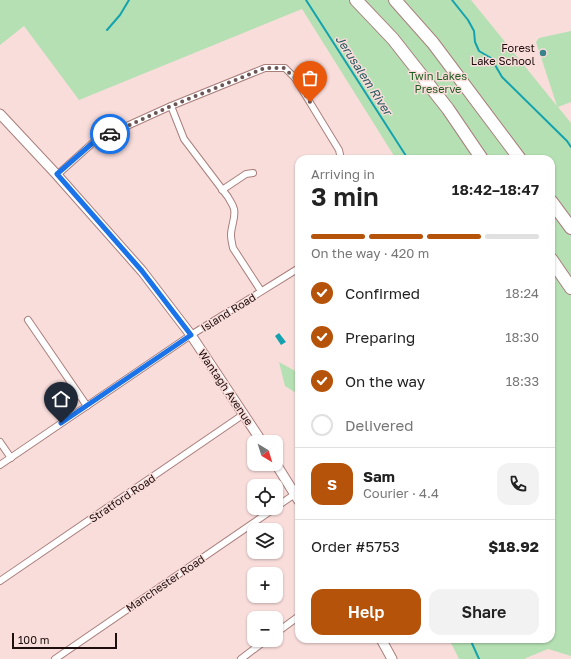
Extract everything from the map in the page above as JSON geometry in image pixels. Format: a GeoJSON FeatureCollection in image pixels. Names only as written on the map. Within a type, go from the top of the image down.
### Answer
{"type":"FeatureCollection","features":[{"type":"Feature","properties":{"kind":"highway"},"geometry":{"type":"LineString","coordinates":[[356,0],[393,39],[448,109],[479,155]]}},
{"type":"Feature","properties":{"kind":"highway"},"geometry":{"type":"LineString","coordinates":[[395,0],[433,43],[517,155]]}},
{"type":"Feature","properties":{"kind":"highway"},"geometry":{"type":"LineString","coordinates":[[555,206],[571,228]]}},
{"type":"Feature","properties":{"kind":"highway"},"geometry":{"type":"LineString","coordinates":[[555,265],[571,288]]}},
{"type":"Feature","properties":{"kind":"main road","name":"Wantagh Avenue"},"geometry":{"type":"LineString","coordinates":[[0,114],[57,174],[142,271],[191,335],[258,435]]}},
{"type":"Feature","properties":{"kind":"main road"},"geometry":{"type":"LineString","coordinates":[[280,471],[295,495]]}},
{"type":"Feature","properties":{"kind":"main road"},"geometry":{"type":"LineString","coordinates":[[383,643],[392,659]]}},
{"type":"Feature","properties":{"kind":"street"},"geometry":{"type":"LineString","coordinates":[[57,174],[96,140],[171,106],[265,68],[284,68],[295,78],[339,150],[340,155]]}},
{"type":"Feature","properties":{"kind":"street"},"geometry":{"type":"LineString","coordinates":[[171,106],[184,139],[230,201],[234,210],[231,235],[233,248],[261,291]]}},
{"type":"Feature","properties":{"kind":"street"},"geometry":{"type":"LineString","coordinates":[[222,190],[246,174],[253,173]]}},
{"type":"Feature","properties":{"kind":"street","name":"Island Road"},"geometry":{"type":"LineString","coordinates":[[0,465],[191,335],[295,270]]}},
{"type":"Feature","properties":{"kind":"street"},"geometry":{"type":"LineString","coordinates":[[28,320],[87,406]]}},
{"type":"Feature","properties":{"kind":"street","name":"Stratford Road"},"geometry":{"type":"LineString","coordinates":[[0,581],[244,414]]}},
{"type":"Feature","properties":{"kind":"street"},"geometry":{"type":"LineString","coordinates":[[0,442],[11,458]]}},
{"type":"Feature","properties":{"kind":"street","name":"Manchester Road"},"geometry":{"type":"LineString","coordinates":[[283,504],[295,499]]}},
{"type":"Feature","properties":{"kind":"street","name":"Manchester Road"},"geometry":{"type":"LineString","coordinates":[[55,659],[265,515]]}},
{"type":"Feature","properties":{"kind":"street"},"geometry":{"type":"LineString","coordinates":[[283,628],[295,619]]}},
{"type":"Feature","properties":{"kind":"street"},"geometry":{"type":"LineString","coordinates":[[241,659],[257,647]]}},
{"type":"Feature","properties":{"kind":"green space","name":"Twin Lakes Preserve"},"geometry":{"type":"Polygon","coordinates":[[[0,0],[471,0],[557,106],[536,42],[539,38],[571,31],[571,102],[558,107],[571,123],[571,656],[548,649],[525,659],[459,659],[451,643],[555,643],[555,155],[393,155],[302,9],[79,100],[24,26],[0,45],[0,0]]]}},
{"type":"Feature","properties":{"kind":"green space"},"geometry":{"type":"Polygon","coordinates":[[[279,362],[295,371],[295,392],[285,386],[279,362]]]}},
{"type":"Feature","properties":{"kind":"water"},"geometry":{"type":"Polygon","coordinates":[[[279,333],[286,342],[281,345],[275,336],[279,333]]]}},
{"type":"Feature","properties":{"kind":"waterway"},"geometry":{"type":"LineString","coordinates":[[107,30],[120,15],[129,0]]}},
{"type":"Feature","properties":{"kind":"waterway","name":"Jerusalem River"},"geometry":{"type":"LineString","coordinates":[[306,0],[405,155]]}},
{"type":"Feature","properties":{"kind":"waterway"},"geometry":{"type":"LineString","coordinates":[[452,0],[468,20],[474,31],[475,42],[479,51],[491,58],[502,77],[567,141],[571,147]]}},
{"type":"Feature","properties":{"kind":"waterway","name":"Jerusalem River"},"geometry":{"type":"LineString","coordinates":[[472,643],[479,659]]}},
{"type":"Feature","properties":{"kind":"way so far"},"geometry":{"type":"LineString","coordinates":[[110,134],[171,106],[265,68],[284,68],[295,78],[310,102]]}},
{"type":"Feature","properties":{"kind":"place","name":"Forest Lake School"},"geometry":{"type":"Point","coordinates":[543,53]}},
{"type":"Feature","properties":{"kind":"route"},"geometry":{"type":"LineString","coordinates":[[61,423],[191,335],[142,271],[57,174],[96,140],[110,134]]}}]}
